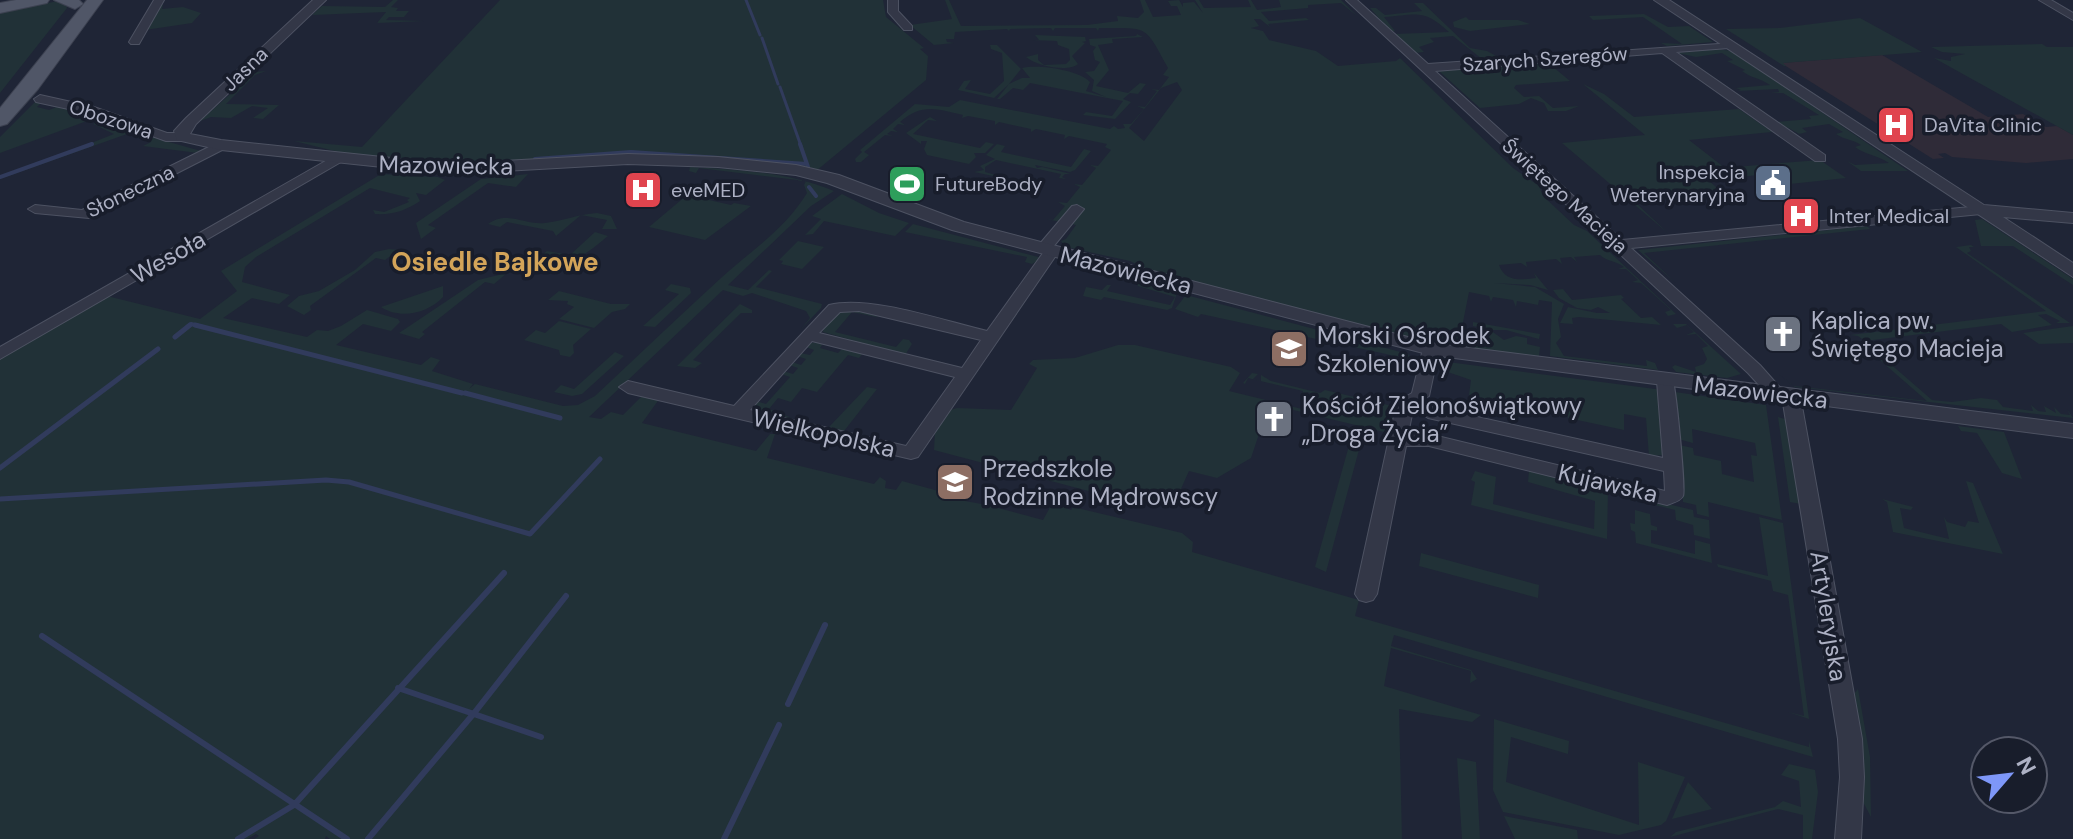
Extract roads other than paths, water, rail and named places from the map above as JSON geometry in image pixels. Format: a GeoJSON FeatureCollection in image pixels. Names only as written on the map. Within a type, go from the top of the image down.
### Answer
{"type":"FeatureCollection","features":[{"type":"Feature","properties":{"kind":"main road"},"geometry":{"type":"LineString","coordinates":[[0,7],[41,0]]}},
{"type":"Feature","properties":{"kind":"main road"},"geometry":{"type":"LineString","coordinates":[[0,99],[84,2]]}},
{"type":"Feature","properties":{"kind":"main road"},"geometry":{"type":"LineString","coordinates":[[0,120],[31,85],[84,2]]}},
{"type":"Feature","properties":{"kind":"street"},"geometry":{"type":"LineString","coordinates":[[0,7],[16,0]]}},
{"type":"Feature","properties":{"kind":"street"},"geometry":{"type":"LineString","coordinates":[[0,7],[26,0]]}},
{"type":"Feature","properties":{"kind":"street"},"geometry":{"type":"LineString","coordinates":[[135,42],[159,0]]}},
{"type":"Feature","properties":{"kind":"street"},"geometry":{"type":"LineString","coordinates":[[893,0],[893,12],[908,28]]}},
{"type":"Feature","properties":{"kind":"street","name":"Świętego Macieja"},"geometry":{"type":"LineString","coordinates":[[1351,0],[1784,394]]}},
{"type":"Feature","properties":{"kind":"street"},"geometry":{"type":"LineString","coordinates":[[2044,0],[2073,17]]}},
{"type":"Feature","properties":{"kind":"street","name":"Jasna"},"geometry":{"type":"LineString","coordinates":[[183,137],[182,131],[188,123],[317,1]]}},
{"type":"Feature","properties":{"kind":"street"},"geometry":{"type":"LineString","coordinates":[[1664,1],[2073,271]]}},
{"type":"Feature","properties":{"kind":"street","name":"Szarych Szeregów"},"geometry":{"type":"LineString","coordinates":[[1424,68],[1729,45]]}},
{"type":"Feature","properties":{"kind":"street"},"geometry":{"type":"LineString","coordinates":[[1665,50],[1820,158]]}},
{"type":"Feature","properties":{"kind":"street","name":"Obozowa"},"geometry":{"type":"LineString","coordinates":[[40,99],[90,110],[166,137],[183,137]]}},
{"type":"Feature","properties":{"kind":"street","name":"Mazowiecka"},"geometry":{"type":"LineString","coordinates":[[183,137],[221,145],[336,159],[458,170],[628,159],[763,166],[825,177],[938,220],[1047,250],[1431,349],[1665,370],[1784,394],[2073,431]]}},
{"type":"Feature","properties":{"kind":"street","name":"Słoneczna"},"geometry":{"type":"LineString","coordinates":[[35,209],[84,215],[221,145]]}},
{"type":"Feature","properties":{"kind":"street","name":"Wesoła"},"geometry":{"type":"LineString","coordinates":[[0,354],[336,159]]}},
{"type":"Feature","properties":{"kind":"street","name":"Wielkopolska"},"geometry":{"type":"LineString","coordinates":[[628,387],[911,453],[1077,209]]}},
{"type":"Feature","properties":{"kind":"street"},"geometry":{"type":"LineString","coordinates":[[1619,245],[1981,210],[2073,218]]}},
{"type":"Feature","properties":{"kind":"street","name":"Wielkopolska"},"geometry":{"type":"LineString","coordinates":[[742,414],[808,335],[835,308],[859,306],[990,337]]}},
{"type":"Feature","properties":{"kind":"street"},"geometry":{"type":"LineString","coordinates":[[808,335],[964,374]]}},
{"type":"Feature","properties":{"kind":"street"},"geometry":{"type":"LineString","coordinates":[[1429,440],[1424,404],[1431,349]]}},
{"type":"Feature","properties":{"kind":"street","name":"Kujawska"},"geometry":{"type":"LineString","coordinates":[[1398,439],[1429,440],[1667,498],[1675,494],[1665,370]]}},
{"type":"Feature","properties":{"kind":"street","name":"Artyleryjska"},"geometry":{"type":"LineString","coordinates":[[1784,394],[1850,739],[1852,777],[1848,839]]}},
{"type":"Feature","properties":{"kind":"street"},"geometry":{"type":"LineString","coordinates":[[1366,594],[1406,402],[1424,404],[1648,463],[1673,465]]}},
{"type":"Feature","properties":{"kind":"waterway"},"geometry":{"type":"LineString","coordinates":[[746,0],[760,35]]}},
{"type":"Feature","properties":{"kind":"waterway"},"geometry":{"type":"LineString","coordinates":[[762,38],[778,84]]}},
{"type":"Feature","properties":{"kind":"waterway"},"geometry":{"type":"LineString","coordinates":[[780,87],[801,146]]}},
{"type":"Feature","properties":{"kind":"waterway"},"geometry":{"type":"LineString","coordinates":[[0,177],[92,144],[87,146]]}},
{"type":"Feature","properties":{"kind":"waterway"},"geometry":{"type":"LineString","coordinates":[[800,144],[807,164]]}},
{"type":"Feature","properties":{"kind":"waterway"},"geometry":{"type":"LineString","coordinates":[[535,159],[631,152],[807,164]]}},
{"type":"Feature","properties":{"kind":"waterway"},"geometry":{"type":"LineString","coordinates":[[809,187],[816,196]]}},
{"type":"Feature","properties":{"kind":"waterway"},"geometry":{"type":"LineString","coordinates":[[175,337],[190,325]]}},
{"type":"Feature","properties":{"kind":"waterway"},"geometry":{"type":"LineString","coordinates":[[187,327],[195,325]]}},
{"type":"Feature","properties":{"kind":"waterway"},"geometry":{"type":"LineString","coordinates":[[195,325],[203,327]]}},
{"type":"Feature","properties":{"kind":"waterway"},"geometry":{"type":"LineString","coordinates":[[195,325],[462,393]]}},
{"type":"Feature","properties":{"kind":"waterway"},"geometry":{"type":"LineString","coordinates":[[0,468],[158,349]]}},
{"type":"Feature","properties":{"kind":"waterway"},"geometry":{"type":"LineString","coordinates":[[465,393],[560,418]]}},
{"type":"Feature","properties":{"kind":"waterway"},"geometry":{"type":"LineString","coordinates":[[0,499],[326,480],[349,482],[530,534],[600,459]]}},
{"type":"Feature","properties":{"kind":"waterway"},"geometry":{"type":"LineString","coordinates":[[399,688],[504,573]]}},
{"type":"Feature","properties":{"kind":"waterway"},"geometry":{"type":"LineString","coordinates":[[473,714],[566,596]]}},
{"type":"Feature","properties":{"kind":"waterway"},"geometry":{"type":"LineString","coordinates":[[788,704],[825,625]]}},
{"type":"Feature","properties":{"kind":"waterway"},"geometry":{"type":"LineString","coordinates":[[42,636],[295,804]]}},
{"type":"Feature","properties":{"kind":"waterway"},"geometry":{"type":"LineString","coordinates":[[295,804],[399,688]]}},
{"type":"Feature","properties":{"kind":"waterway"},"geometry":{"type":"LineString","coordinates":[[399,688],[473,714]]}},
{"type":"Feature","properties":{"kind":"waterway"},"geometry":{"type":"LineString","coordinates":[[368,839],[473,714]]}},
{"type":"Feature","properties":{"kind":"waterway"},"geometry":{"type":"LineString","coordinates":[[473,714],[541,737]]}},
{"type":"Feature","properties":{"kind":"waterway"},"geometry":{"type":"LineString","coordinates":[[724,839],[779,725]]}},
{"type":"Feature","properties":{"kind":"waterway"},"geometry":{"type":"LineString","coordinates":[[238,839],[295,804]]}},
{"type":"Feature","properties":{"kind":"waterway"},"geometry":{"type":"LineString","coordinates":[[295,804],[347,839]]}},
{"type":"Feature","properties":{"kind":"place","name":"DaVita Clinic"},"geometry":{"type":"Point","coordinates":[1896,125]}},
{"type":"Feature","properties":{"kind":"place","name":"Inspekcja Weterynaryjna"},"geometry":{"type":"Point","coordinates":[1773,183]}},
{"type":"Feature","properties":{"kind":"place","name":"FutureBody"},"geometry":{"type":"Point","coordinates":[907,184]}},
{"type":"Feature","properties":{"kind":"place","name":"eveMED"},"geometry":{"type":"Point","coordinates":[643,190]}},
{"type":"Feature","properties":{"kind":"place","name":"Inter Medical"},"geometry":{"type":"Point","coordinates":[1801,216]}},
{"type":"Feature","properties":{"kind":"place","name":"Kaplica pw. Świętego Macieja"},"geometry":{"type":"Point","coordinates":[1783,334]}},
{"type":"Feature","properties":{"kind":"place","name":"Morski Ośrodek Szkoleniowy"},"geometry":{"type":"Point","coordinates":[1289,349]}},
{"type":"Feature","properties":{"kind":"place","name":"Kościół Zielonoświątkowy „Droga Życia”"},"geometry":{"type":"Point","coordinates":[1274,419]}},
{"type":"Feature","properties":{"kind":"place","name":"Przedszkole Rodzinne Mądrowscy"},"geometry":{"type":"Point","coordinates":[955,482]}},
{"type":"Feature","properties":{"kind":"district","name":"Osiedle Bajkowe"},"geometry":{"type":"Point","coordinates":[495,262]}}]}
